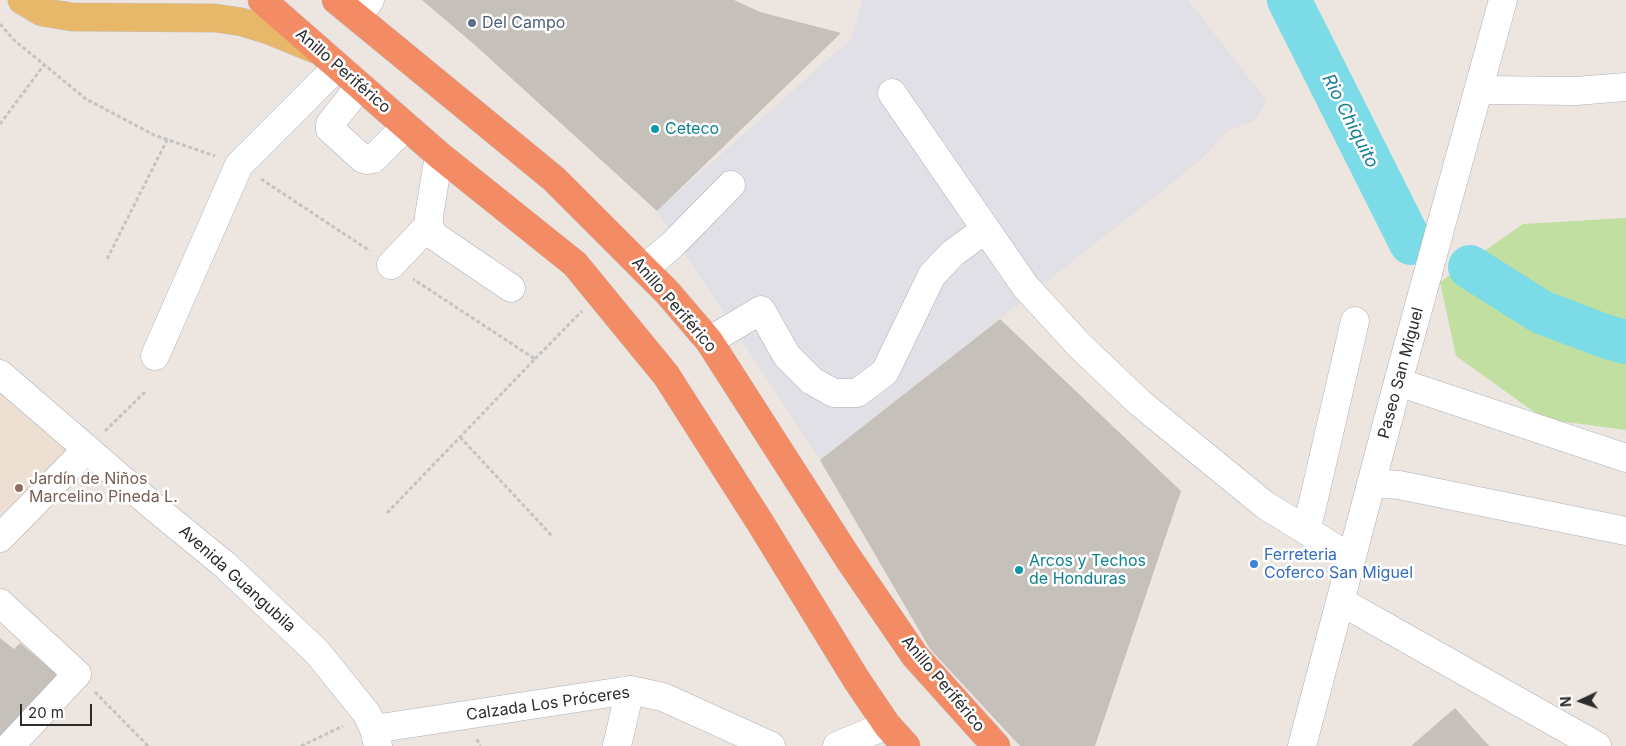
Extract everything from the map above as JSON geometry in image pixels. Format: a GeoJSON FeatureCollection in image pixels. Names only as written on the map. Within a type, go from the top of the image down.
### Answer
{"type":"FeatureCollection","features":[{"type":"Feature","properties":{"kind":"highway","name":"Anillo Periférico"},"geometry":{"type":"LineString","coordinates":[[262,0],[439,155],[575,264],[666,374],[856,679],[887,725],[906,746]]}},
{"type":"Feature","properties":{"kind":"highway","name":"Anillo Periférico"},"geometry":{"type":"LineString","coordinates":[[354,6],[554,179],[667,292],[709,342],[848,558],[915,656],[996,746]]}},
{"type":"Feature","properties":{"kind":"highway"},"geometry":{"type":"LineString","coordinates":[[667,292],[681,320],[738,413],[886,638],[927,694],[970,746]]}},
{"type":"Feature","properties":{"kind":"highway"},"geometry":{"type":"LineString","coordinates":[[666,374],[685,388],[704,406],[839,625],[881,688],[926,746]]}},
{"type":"Feature","properties":{"kind":"main road"},"geometry":{"type":"LineString","coordinates":[[22,0],[42,12],[72,17],[215,18],[242,22],[264,28],[317,49]]}},
{"type":"Feature","properties":{"kind":"main road"},"geometry":{"type":"LineString","coordinates":[[108,18],[134,0]]}},
{"type":"Feature","properties":{"kind":"street","name":"Paseo San Miguel"},"geometry":{"type":"LineString","coordinates":[[1302,746],[1398,382],[1503,0]]}},
{"type":"Feature","properties":{"kind":"street"},"geometry":{"type":"LineString","coordinates":[[155,356],[239,165],[337,67]]}},
{"type":"Feature","properties":{"kind":"street"},"geometry":{"type":"LineString","coordinates":[[360,86],[330,124],[330,129],[363,159],[373,159],[406,126]]}},
{"type":"Feature","properties":{"kind":"street"},"geometry":{"type":"LineString","coordinates":[[1479,90],[1576,92],[1626,87]]}},
{"type":"Feature","properties":{"kind":"street"},"geometry":{"type":"LineString","coordinates":[[892,92],[1031,292],[1080,346],[1140,403],[1265,505],[1351,558]]}},
{"type":"Feature","properties":{"kind":"street"},"geometry":{"type":"LineString","coordinates":[[439,155],[429,216],[429,225],[433,235],[511,288]]}},
{"type":"Feature","properties":{"kind":"street"},"geometry":{"type":"LineString","coordinates":[[644,269],[672,245],[731,185]]}},
{"type":"Feature","properties":{"kind":"street"},"geometry":{"type":"LineString","coordinates":[[391,264],[429,225]]}},
{"type":"Feature","properties":{"kind":"street"},"geometry":{"type":"LineString","coordinates":[[709,342],[761,310],[787,356],[812,382],[834,393],[857,393],[885,372],[932,275],[953,253],[986,229]]}},
{"type":"Feature","properties":{"kind":"street"},"geometry":{"type":"LineString","coordinates":[[1306,530],[1316,494],[1354,321]]}},
{"type":"Feature","properties":{"kind":"street","name":"Avenida Guangubila"},"geometry":{"type":"LineString","coordinates":[[0,374],[226,565],[317,652],[373,730]]}},
{"type":"Feature","properties":{"kind":"street"},"geometry":{"type":"LineString","coordinates":[[1398,382],[1626,458]]}},
{"type":"Feature","properties":{"kind":"street"},"geometry":{"type":"LineString","coordinates":[[0,538],[87,449]]}},
{"type":"Feature","properties":{"kind":"street"},"geometry":{"type":"LineString","coordinates":[[1372,483],[1399,485],[1626,531]]}},
{"type":"Feature","properties":{"kind":"street"},"geometry":{"type":"LineString","coordinates":[[1340,601],[1597,746]]}},
{"type":"Feature","properties":{"kind":"street"},"geometry":{"type":"LineString","coordinates":[[0,603],[77,674],[10,746]]}},
{"type":"Feature","properties":{"kind":"street"},"geometry":{"type":"LineString","coordinates":[[617,746],[630,690]]}},
{"type":"Feature","properties":{"kind":"street","name":"Calzada Los Próceres"},"geometry":{"type":"LineString","coordinates":[[373,730],[630,690],[663,697],[771,746]]}},
{"type":"Feature","properties":{"kind":"street"},"geometry":{"type":"LineString","coordinates":[[837,746],[887,725]]}},
{"type":"Feature","properties":{"kind":"path"},"geometry":{"type":"LineString","coordinates":[[0,24],[14,40],[86,99],[154,135],[239,165],[535,359]]}},
{"type":"Feature","properties":{"kind":"path"},"geometry":{"type":"LineString","coordinates":[[0,124],[44,65]]}},
{"type":"Feature","properties":{"kind":"path"},"geometry":{"type":"LineString","coordinates":[[107,259],[167,140]]}},
{"type":"Feature","properties":{"kind":"path"},"geometry":{"type":"LineString","coordinates":[[387,513],[599,293]]}},
{"type":"Feature","properties":{"kind":"path"},"geometry":{"type":"LineString","coordinates":[[87,449],[145,392]]}},
{"type":"Feature","properties":{"kind":"path"},"geometry":{"type":"LineString","coordinates":[[460,437],[552,536]]}},
{"type":"Feature","properties":{"kind":"path"},"geometry":{"type":"LineString","coordinates":[[77,674],[148,746]]}},
{"type":"Feature","properties":{"kind":"path"},"geometry":{"type":"LineString","coordinates":[[301,746],[373,730]]}},
{"type":"Feature","properties":{"kind":"shaded area"},"geometry":{"type":"Polygon","coordinates":[[[862,0],[1188,0],[1267,101],[1254,121],[1229,130],[1201,159],[1167,187],[820,460],[657,211],[852,38],[862,0]]]}},
{"type":"Feature","properties":{"kind":"shaded area","name":"Jardín de Niños Marcelino Pineda L."},"geometry":{"type":"Polygon","coordinates":[[[0,385],[77,449],[0,527],[0,385]]]}},
{"type":"Feature","properties":{"kind":"green space"},"geometry":{"type":"Polygon","coordinates":[[[1626,218],[1626,430],[1544,419],[1456,356],[1440,282],[1523,224],[1626,218]]]}},
{"type":"Feature","properties":{"kind":"building","name":"Ceteco"},"geometry":{"type":"Polygon","coordinates":[[[422,0],[734,0],[760,12],[841,33],[657,211],[476,46],[422,0]]]}},
{"type":"Feature","properties":{"kind":"building","name":"Arcos y Techos de Honduras"},"geometry":{"type":"Polygon","coordinates":[[[1000,319],[1181,491],[1095,746],[1020,746],[930,649],[820,460],[1000,319]]]}},
{"type":"Feature","properties":{"kind":"building"},"geometry":{"type":"Polygon","coordinates":[[[0,638],[14,649],[20,643],[58,675],[0,737],[0,638]]]}},
{"type":"Feature","properties":{"kind":"building"},"geometry":{"type":"Polygon","coordinates":[[[1455,708],[1489,746],[1411,746],[1455,708]]]}},
{"type":"Feature","properties":{"kind":"waterway","name":"Rio Chiquito"},"geometry":{"type":"LineString","coordinates":[[1289,0],[1411,243]]}},
{"type":"Feature","properties":{"kind":"waterway"},"geometry":{"type":"LineString","coordinates":[[1470,267],[1541,312],[1607,337],[1626,342]]}},
{"type":"Feature","properties":{"kind":"place","name":"Del Campo"},"geometry":{"type":"Point","coordinates":[472,23]}},
{"type":"Feature","properties":{"kind":"place","name":"Ceteco"},"geometry":{"type":"Point","coordinates":[655,129]}},
{"type":"Feature","properties":{"kind":"place","name":"Jardín de Niños Marcelino Pineda L."},"geometry":{"type":"Point","coordinates":[19,488]}},
{"type":"Feature","properties":{"kind":"place","name":"Ferreteria Coferco San Miguel"},"geometry":{"type":"Point","coordinates":[1254,564]}},
{"type":"Feature","properties":{"kind":"place","name":"Arcos y Techos de Honduras"},"geometry":{"type":"Point","coordinates":[1019,570]}}]}
